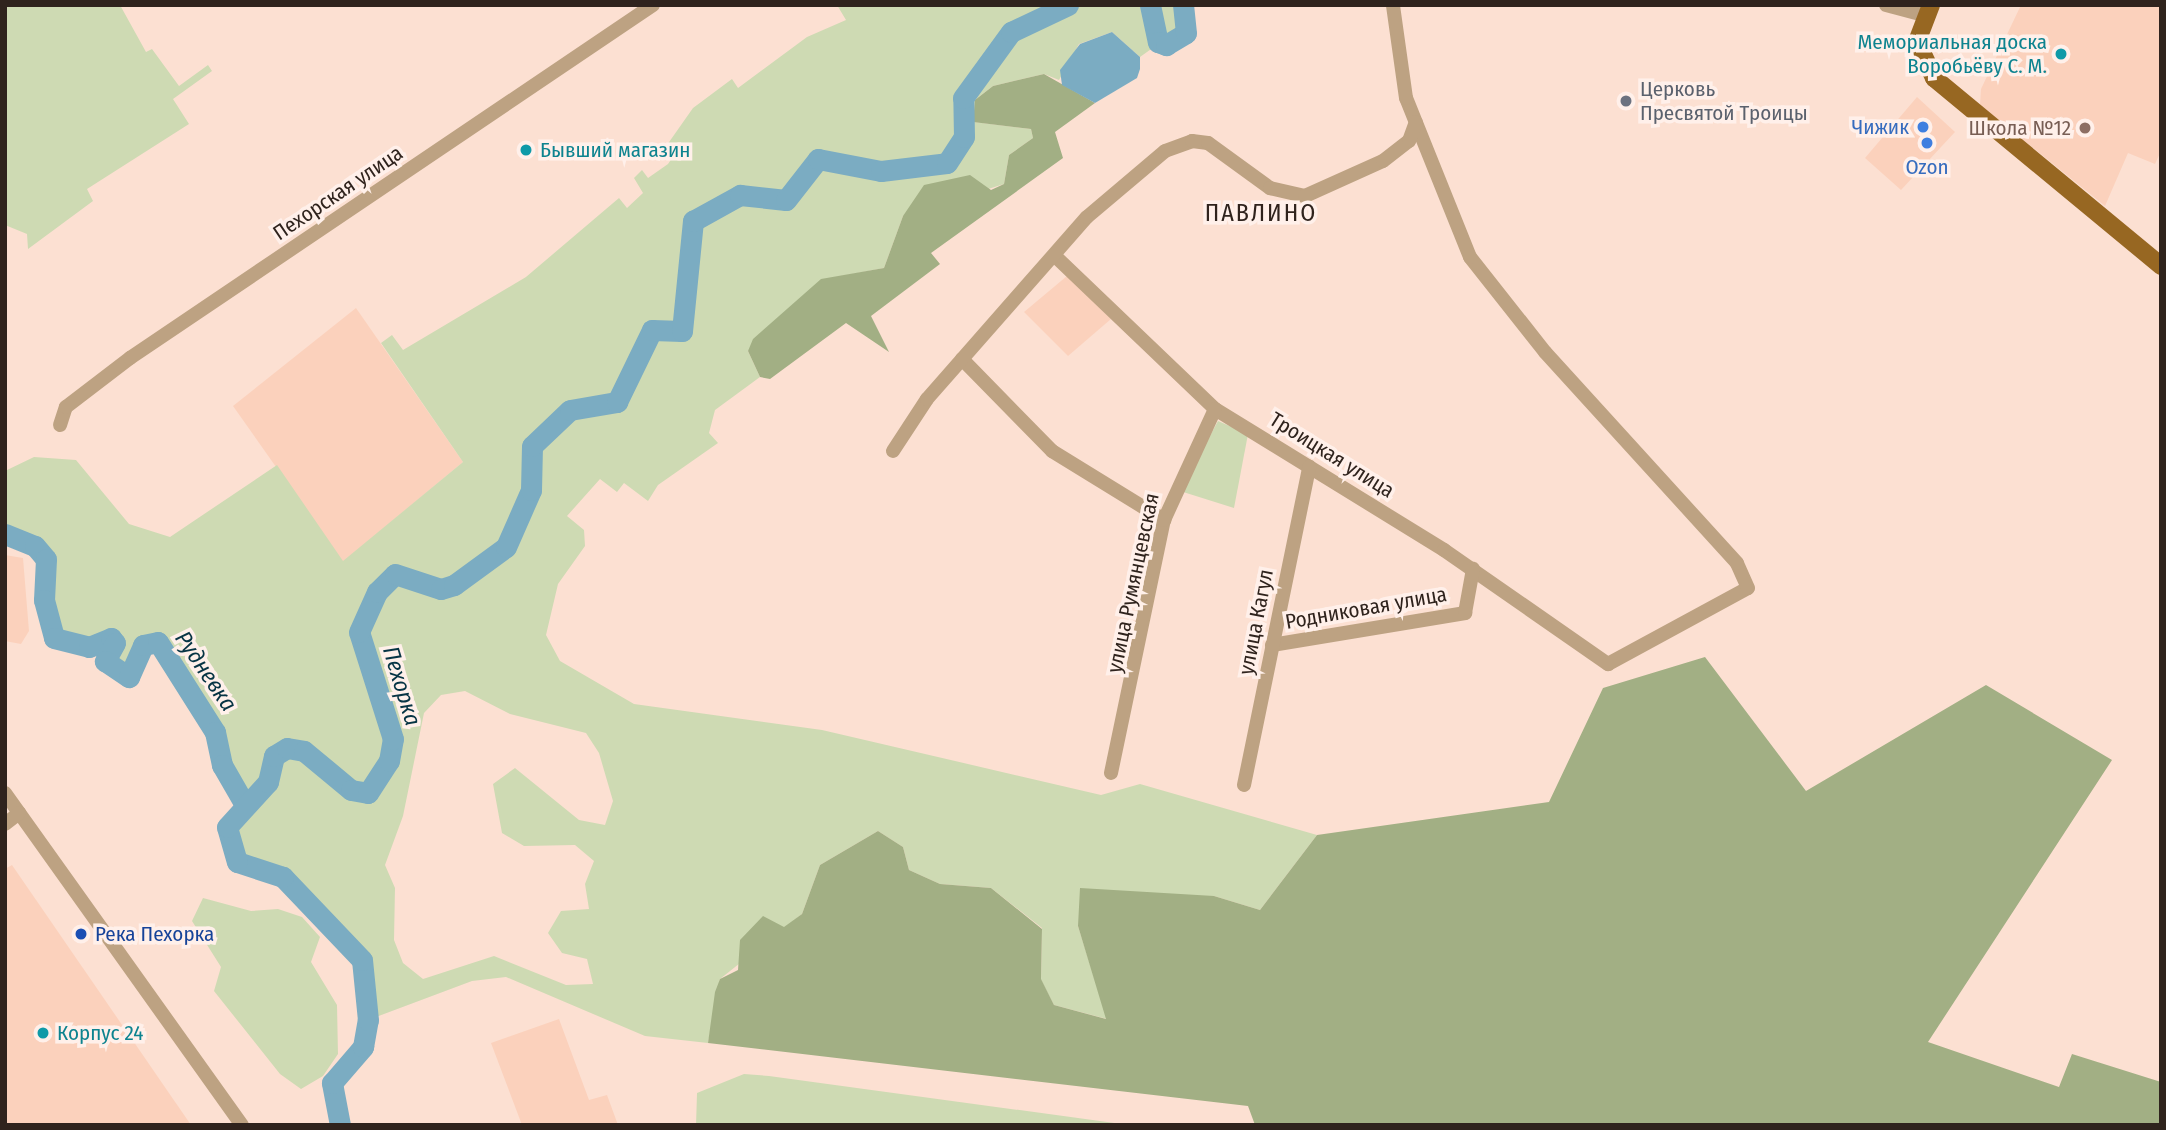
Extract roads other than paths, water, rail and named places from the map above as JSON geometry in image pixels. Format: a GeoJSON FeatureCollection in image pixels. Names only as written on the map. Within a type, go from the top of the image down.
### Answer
{"type":"FeatureCollection","features":[{"type":"Feature","properties":{"kind":"main road"},"geometry":{"type":"LineString","coordinates":[[1927,10],[1919,53],[1934,78],[2161,266]]}},
{"type":"Feature","properties":{"kind":"street","name":"Пехорская улица"},"geometry":{"type":"LineString","coordinates":[[60,425],[66,407],[130,358],[653,5]]}},
{"type":"Feature","properties":{"kind":"street"},"geometry":{"type":"LineString","coordinates":[[893,451],[962,359],[1056,257],[1103,200],[1182,143],[1208,143],[1269,188],[1306,195],[1383,161],[1409,141],[1416,122],[1396,64],[1393,5]]}},
{"type":"Feature","properties":{"kind":"street"},"geometry":{"type":"LineString","coordinates":[[1886,5],[1927,10]]}},
{"type":"Feature","properties":{"kind":"street","name":"Троицкая улица"},"geometry":{"type":"LineString","coordinates":[[1056,257],[1215,409],[1473,569],[1608,664],[1748,588],[1743,572],[1491,286],[1455,230],[1416,122]]}},
{"type":"Feature","properties":{"kind":"street"},"geometry":{"type":"LineString","coordinates":[[962,359],[1052,451],[1164,520]]}},
{"type":"Feature","properties":{"kind":"street","name":"улица Румянцевская"},"geometry":{"type":"LineString","coordinates":[[1111,773],[1164,520],[1215,409]]}},
{"type":"Feature","properties":{"kind":"street","name":"улица Кагул"},"geometry":{"type":"LineString","coordinates":[[1244,785],[1309,467]]}},
{"type":"Feature","properties":{"kind":"street","name":"Родниковая улица"},"geometry":{"type":"LineString","coordinates":[[1272,645],[1465,613],[1473,569]]}},
{"type":"Feature","properties":{"kind":"street"},"geometry":{"type":"LineString","coordinates":[[5,793],[242,1125]]}},
{"type":"Feature","properties":{"kind":"street"},"geometry":{"type":"LineString","coordinates":[[5,824],[19,813]]}},
{"type":"Feature","properties":{"kind":"water"},"geometry":{"type":"Polygon","coordinates":[[[1112,32],[1140,57],[1140,69],[1137,78],[1095,103],[1062,85],[1060,70],[1080,44],[1112,32]]]}},
{"type":"Feature","properties":{"kind":"waterway","name":"Пехорка"},"geometry":{"type":"LineString","coordinates":[[340,1125],[332,1083],[363,1047],[368,1020],[362,960],[283,877],[237,862],[227,827],[268,782],[274,756],[287,748],[304,751],[351,790],[368,793],[389,761],[393,739],[359,632],[377,592],[395,574],[441,589],[454,585],[506,547],[531,490],[532,446],[570,410],[617,402],[652,330],[682,331],[693,221],[740,195],[786,200],[818,159],[881,171],[947,163],[964,137],[963,98],[1011,32],[1068,5]]}},
{"type":"Feature","properties":{"kind":"waterway","name":"Пехорка"},"geometry":{"type":"LineString","coordinates":[[1150,5],[1158,42],[1166,45],[1186,33],[1183,5]]}},
{"type":"Feature","properties":{"kind":"waterway","name":"Рудневка"},"geometry":{"type":"LineString","coordinates":[[5,534],[35,546],[46,559],[44,600],[54,638],[89,647],[111,638],[115,643],[105,661],[129,677],[143,645],[158,642],[215,732],[222,765],[245,805]]}},
{"type":"Feature","properties":{"kind":"place","name":"Мемориальная доска Воробьёву С. М."},"geometry":{"type":"Point","coordinates":[2061,54]}},
{"type":"Feature","properties":{"kind":"place","name":"Церковь Пресвятой Троицы"},"geometry":{"type":"Point","coordinates":[1626,101]}},
{"type":"Feature","properties":{"kind":"place","name":"Чижик"},"geometry":{"type":"Point","coordinates":[1923,127]}},
{"type":"Feature","properties":{"kind":"place","name":"Школа №12"},"geometry":{"type":"Point","coordinates":[2085,128]}},
{"type":"Feature","properties":{"kind":"place","name":"Ozon"},"geometry":{"type":"Point","coordinates":[1927,143]}},
{"type":"Feature","properties":{"kind":"place","name":"Бывший магазин"},"geometry":{"type":"Point","coordinates":[526,150]}},
{"type":"Feature","properties":{"kind":"place","name":"Река Пехорка"},"geometry":{"type":"Point","coordinates":[81,934]}},
{"type":"Feature","properties":{"kind":"place","name":"Корпус 24"},"geometry":{"type":"Point","coordinates":[43,1033]}},
{"type":"Feature","properties":{"kind":"district","name":"ПАВЛИНО"},"geometry":{"type":"Point","coordinates":[1261,214]}}]}
